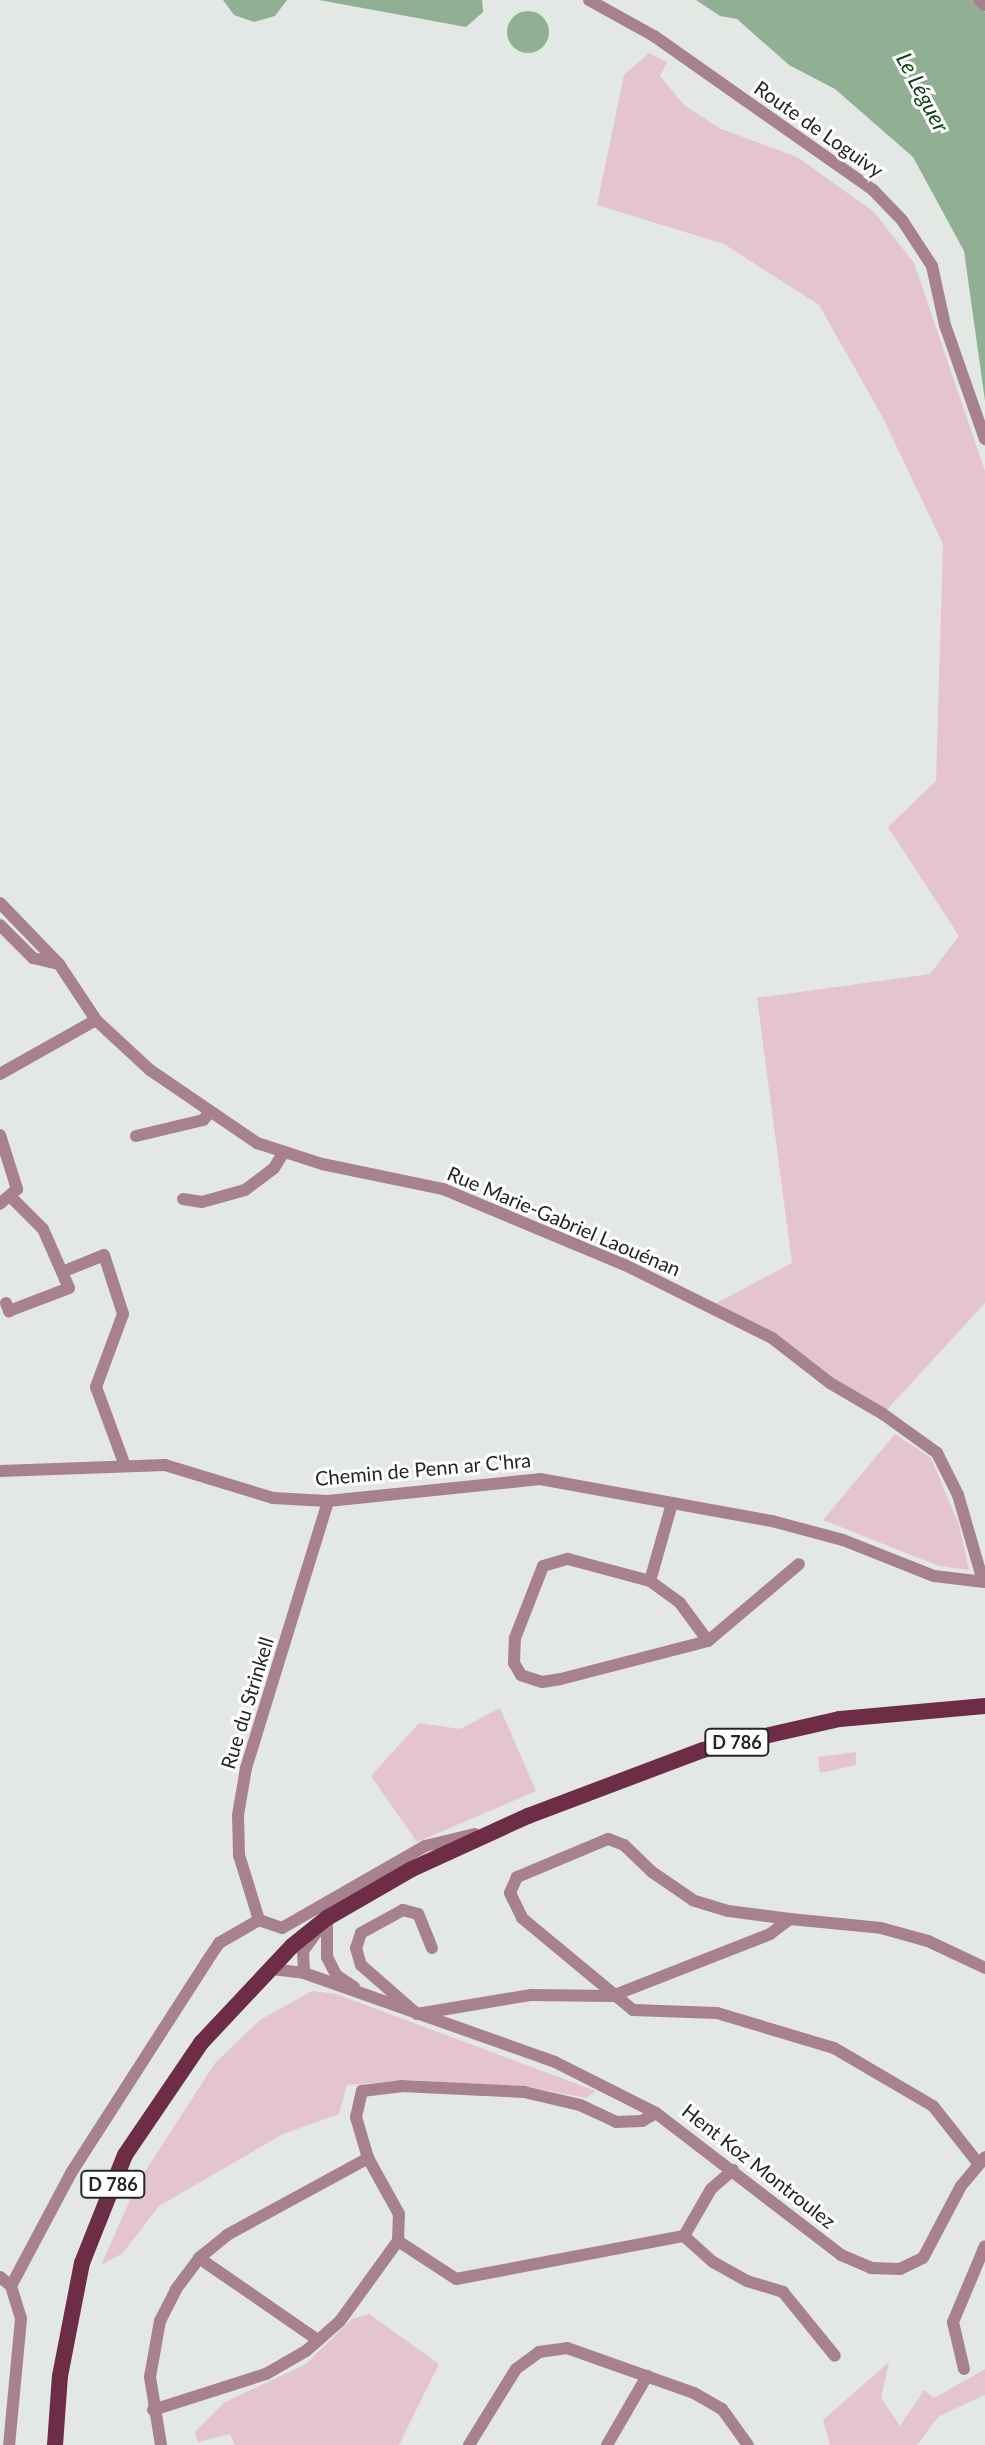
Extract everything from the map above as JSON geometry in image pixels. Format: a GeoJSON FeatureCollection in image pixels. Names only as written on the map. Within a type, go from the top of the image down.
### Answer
{"type":"FeatureCollection","features":[{"type":"Feature","properties":{"kind":"main road","name":"D 786"},"geometry":{"type":"LineString","coordinates":[[55,2445],[60,2376],[82,2263],[125,2155],[201,2043],[272,1969],[327,1918],[412,1869],[502,1828],[625,1777],[716,1747],[840,1719],[985,1706]]}},
{"type":"Feature","properties":{"kind":"street","name":"Route de Loguivy"},"geometry":{"type":"LineString","coordinates":[[589,0],[654,36],[873,190],[902,220],[932,266],[945,325],[985,439]]}},
{"type":"Feature","properties":{"kind":"street"},"geometry":{"type":"LineString","coordinates":[[979,0],[985,5]]}},
{"type":"Feature","properties":{"kind":"street","name":"Rue Marie-Gabriel Laouénan"},"geometry":{"type":"LineString","coordinates":[[0,903],[59,964],[96,1020],[150,1070],[257,1143],[443,1189],[625,1265],[772,1338],[937,1453],[958,1495],[984,1582]]}},
{"type":"Feature","properties":{"kind":"street"},"geometry":{"type":"LineString","coordinates":[[0,925],[33,958],[59,964]]}},
{"type":"Feature","properties":{"kind":"street"},"geometry":{"type":"LineString","coordinates":[[0,1074],[96,1020]]}},
{"type":"Feature","properties":{"kind":"street"},"geometry":{"type":"LineString","coordinates":[[136,1136],[203,1120],[209,1113]]}},
{"type":"Feature","properties":{"kind":"street"},"geometry":{"type":"LineString","coordinates":[[0,1135],[9,1197],[43,1229],[69,1288],[9,1311],[6,1303]]}},
{"type":"Feature","properties":{"kind":"street"},"geometry":{"type":"LineString","coordinates":[[183,1199],[202,1202],[245,1190],[274,1168],[284,1152]]}},
{"type":"Feature","properties":{"kind":"street"},"geometry":{"type":"LineString","coordinates":[[62,1272],[104,1255],[123,1314],[96,1387],[124,1463]]}},
{"type":"Feature","properties":{"kind":"street","name":"Chemin de Penn ar C'hra"},"geometry":{"type":"LineString","coordinates":[[0,1471],[124,1463],[165,1465],[273,1498],[328,1501],[540,1479],[772,1521],[843,1540],[934,1576],[984,1582]]}},
{"type":"Feature","properties":{"kind":"street","name":"Rue du Strinkell"},"geometry":{"type":"LineString","coordinates":[[259,1920],[239,1855],[238,1815],[246,1768],[328,1501]]}},
{"type":"Feature","properties":{"kind":"street"},"geometry":{"type":"LineString","coordinates":[[650,1581],[672,1503]]}},
{"type":"Feature","properties":{"kind":"street"},"geometry":{"type":"LineString","coordinates":[[708,1641],[680,1603],[650,1581],[568,1559],[543,1566],[515,1638],[514,1663],[521,1675],[542,1682],[708,1641],[799,1564]]}},
{"type":"Feature","properties":{"kind":"street"},"geometry":{"type":"LineString","coordinates":[[9,2445],[22,2340],[5,2282],[219,1943],[259,1920],[282,1928],[425,1846],[502,1828]]}},
{"type":"Feature","properties":{"kind":"street"},"geometry":{"type":"LineString","coordinates":[[982,2160],[933,2106],[834,2048],[717,2013],[633,2010],[612,1996],[607,1985],[513,1907],[510,1893],[517,1877],[608,1839],[624,1845],[652,1872],[693,1900],[790,1919],[881,1928],[928,1941],[985,1968]]}},
{"type":"Feature","properties":{"kind":"street"},"geometry":{"type":"LineString","coordinates":[[432,1948],[418,1914],[403,1910],[361,1933],[356,1948],[361,1965],[417,2014],[531,1995],[612,1996],[770,1934],[790,1919]]}},
{"type":"Feature","properties":{"kind":"street"},"geometry":{"type":"LineString","coordinates":[[304,1973],[303,1951],[327,1918]]}},
{"type":"Feature","properties":{"kind":"street","name":"Hent Koz Montroulez"},"geometry":{"type":"LineString","coordinates":[[327,1918],[327,1957],[336,1975],[371,1997]]}},
{"type":"Feature","properties":{"kind":"street","name":"Hent Koz Montroulez"},"geometry":{"type":"LineString","coordinates":[[272,1969],[304,1973],[555,2062],[656,2113],[841,2255],[871,2268],[900,2269],[923,2258],[982,2160]]}},
{"type":"Feature","properties":{"kind":"street"},"geometry":{"type":"LineString","coordinates":[[153,2410],[266,2374],[318,2340],[350,2309],[398,2241],[399,2214],[368,2158],[356,2117],[362,2091],[401,2086],[524,2092],[580,2105],[616,2122],[642,2121],[656,2113]]}},
{"type":"Feature","properties":{"kind":"street"},"geometry":{"type":"LineString","coordinates":[[161,2445],[150,2377],[160,2321],[199,2258],[227,2235],[368,2158]]}},
{"type":"Feature","properties":{"kind":"street"},"geometry":{"type":"LineString","coordinates":[[398,2241],[456,2279],[684,2236],[711,2189],[733,2170]]}},
{"type":"Feature","properties":{"kind":"street"},"geometry":{"type":"LineString","coordinates":[[684,2236],[713,2262],[747,2281],[783,2292],[835,2356]]}},
{"type":"Feature","properties":{"kind":"street"},"geometry":{"type":"LineString","coordinates":[[964,2369],[953,2322],[985,2246]]}},
{"type":"Feature","properties":{"kind":"street"},"geometry":{"type":"LineString","coordinates":[[199,2258],[318,2340]]}},
{"type":"Feature","properties":{"kind":"street"},"geometry":{"type":"LineString","coordinates":[[469,2445],[516,2369],[539,2352],[567,2348],[647,2376],[722,2409],[748,2445]]}},
{"type":"Feature","properties":{"kind":"street"},"geometry":{"type":"LineString","coordinates":[[607,2445],[647,2376]]}},
{"type":"Feature","properties":{"kind":"shaded area"},"geometry":{"type":"Polygon","coordinates":[[[649,53],[667,62],[660,76],[684,105],[721,129],[797,157],[874,212],[914,263],[985,471],[985,1303],[883,1414],[711,1306],[792,1263],[757,998],[930,974],[959,936],[888,827],[936,781],[943,544],[882,416],[819,305],[724,244],[597,205],[624,75],[649,53]]]}},
{"type":"Feature","properties":{"kind":"shaded area"},"geometry":{"type":"Polygon","coordinates":[[[895,1434],[931,1458],[959,1525],[969,1570],[939,1566],[823,1520],[895,1434]]]}},
{"type":"Feature","properties":{"kind":"shaded area"},"geometry":{"type":"Polygon","coordinates":[[[500,1708],[536,1791],[417,1842],[371,1776],[419,1723],[460,1729],[500,1708]]]}},
{"type":"Feature","properties":{"kind":"shaded area"},"geometry":{"type":"Polygon","coordinates":[[[856,1752],[856,1765],[820,1773],[818,1757],[856,1752]]]}},
{"type":"Feature","properties":{"kind":"shaded area"},"geometry":{"type":"Polygon","coordinates":[[[312,1991],[336,1994],[596,2091],[586,2098],[530,2087],[407,2080],[347,2085],[339,2114],[283,2134],[159,2206],[123,2253],[101,2265],[137,2184],[215,2063],[260,2020],[312,1991]]]}},
{"type":"Feature","properties":{"kind":"shaded area"},"geometry":{"type":"Polygon","coordinates":[[[369,2314],[439,2364],[399,2445],[235,2445],[230,2434],[198,2442],[195,2432],[225,2402],[306,2364],[352,2319],[369,2314]]]}},
{"type":"Feature","properties":{"kind":"shaded area"},"geometry":{"type":"Polygon","coordinates":[[[889,2362],[881,2398],[900,2426],[924,2390],[934,2398],[985,2369],[985,2395],[939,2416],[917,2445],[830,2445],[823,2420],[889,2362]]]}},
{"type":"Feature","properties":{"kind":"water"},"geometry":{"type":"Polygon","coordinates":[[[223,0],[287,0],[275,16],[254,22],[234,15],[223,0]]]}},
{"type":"Feature","properties":{"kind":"water"},"geometry":{"type":"Polygon","coordinates":[[[319,0],[482,0],[483,12],[466,27],[319,0]]]}},
{"type":"Feature","properties":{"kind":"water","name":"Le Léguer"},"geometry":{"type":"Polygon","coordinates":[[[696,0],[972,0],[985,12],[985,401],[964,251],[913,157],[835,89],[789,65],[737,19],[720,16],[696,0]]]}},
{"type":"Feature","properties":{"kind":"water"},"geometry":{"type":"Polygon","coordinates":[[[528,11],[543,17],[549,32],[543,47],[528,53],[513,47],[507,32],[513,17],[528,11]]]}}]}
